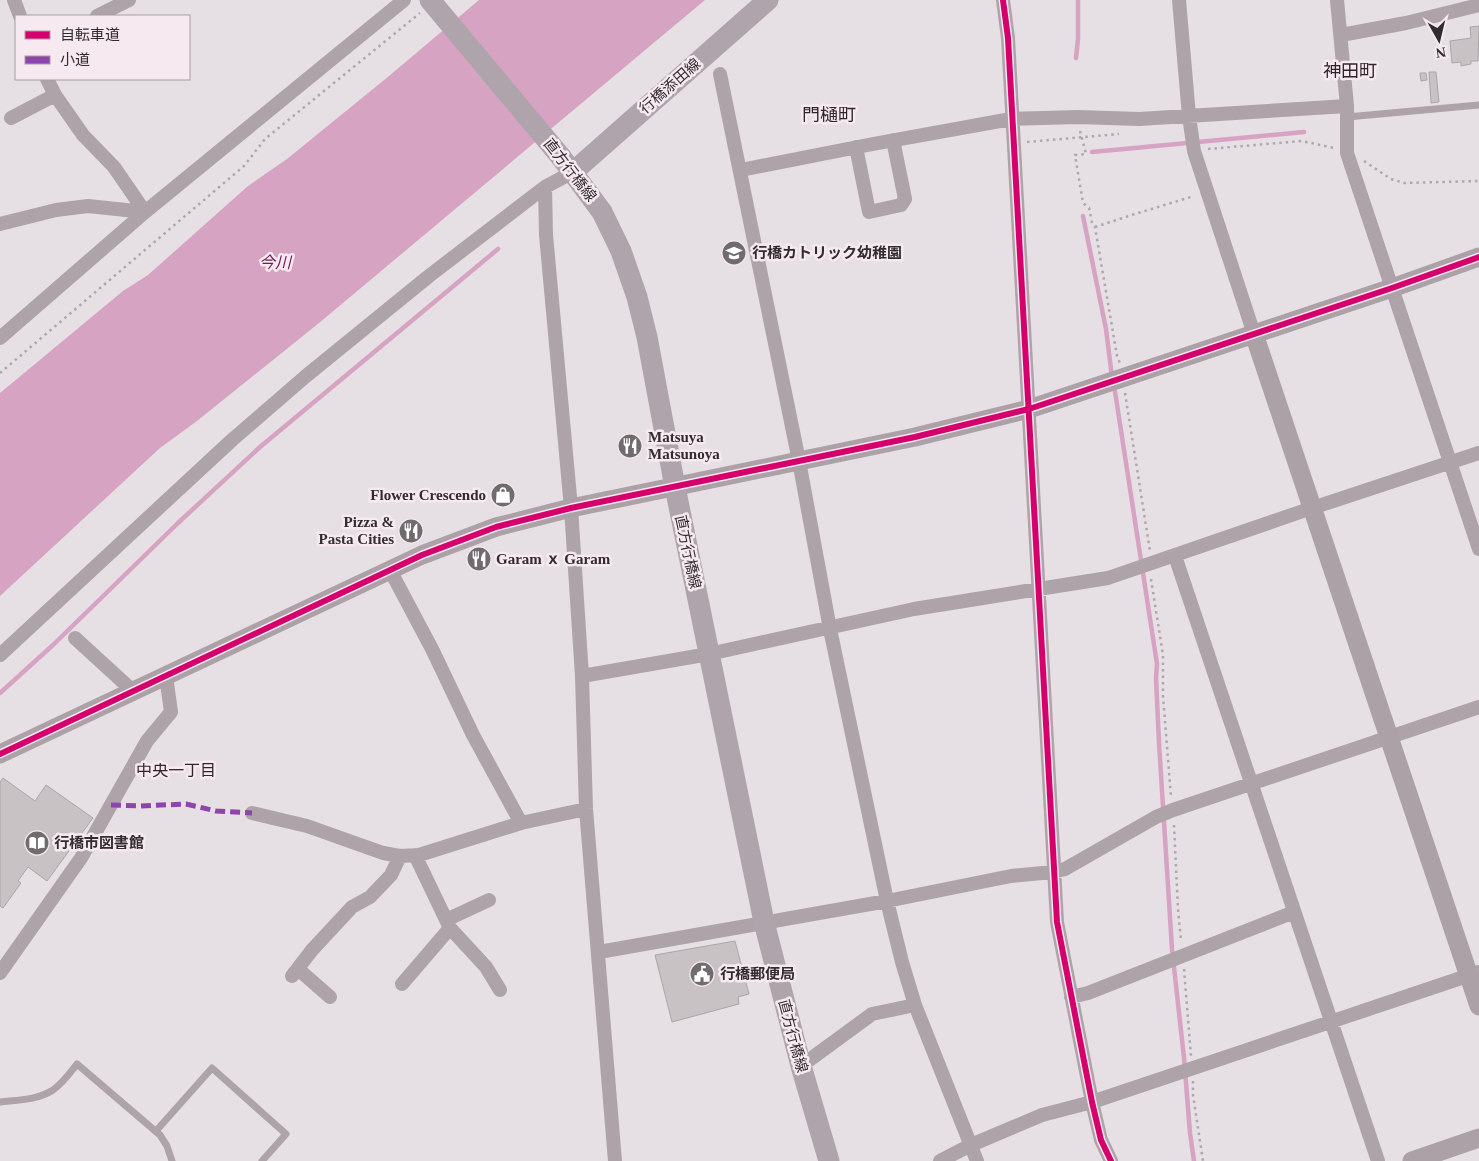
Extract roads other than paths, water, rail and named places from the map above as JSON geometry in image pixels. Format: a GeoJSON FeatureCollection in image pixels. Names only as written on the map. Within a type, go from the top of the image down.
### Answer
{"type":"FeatureCollection","features":[{"type":"Feature","properties":{"kind":"main road","name":"行橋添田線"},"geometry":{"type":"LineString","coordinates":[[567,164],[768,0]]}},
{"type":"Feature","properties":{"kind":"main road","name":"直方行橋線"},"geometry":{"type":"LineString","coordinates":[[425,6],[567,164],[602,212],[621,251],[637,297],[647,336],[675,487],[764,922],[801,1066],[829,1161]]}},
{"type":"Feature","properties":{"kind":"street"},"geometry":{"type":"LineString","coordinates":[[14,0],[20,15]]}},
{"type":"Feature","properties":{"kind":"street"},"geometry":{"type":"LineString","coordinates":[[99,15],[129,0]]}},
{"type":"Feature","properties":{"kind":"street"},"geometry":{"type":"LineString","coordinates":[[0,338],[145,212],[404,0]]}},
{"type":"Feature","properties":{"kind":"street"},"geometry":{"type":"LineString","coordinates":[[1003,0],[1008,38],[1057,922],[1092,1102],[1101,1140],[1112,1161]]}},
{"type":"Feature","properties":{"kind":"street"},"geometry":{"type":"LineString","coordinates":[[1179,0],[1189,116],[1194,151],[1389,737],[1474,973],[1479,1006]]}},
{"type":"Feature","properties":{"kind":"street"},"geometry":{"type":"LineString","coordinates":[[1336,0],[1347,112],[1347,153],[1479,549]]}},
{"type":"Feature","properties":{"kind":"street"},"geometry":{"type":"LineString","coordinates":[[1340,35],[1406,23],[1479,5]]}},
{"type":"Feature","properties":{"kind":"street"},"geometry":{"type":"LineString","coordinates":[[720,74],[799,461],[830,629],[887,901],[915,1006],[977,1161]]}},
{"type":"Feature","properties":{"kind":"street"},"geometry":{"type":"LineString","coordinates":[[11,118],[54,84],[83,135],[114,167],[145,212]]}},
{"type":"Feature","properties":{"kind":"street"},"geometry":{"type":"LineString","coordinates":[[741,170],[893,140],[1012,120],[1078,117],[1139,119],[1347,112]]}},
{"type":"Feature","properties":{"kind":"street"},"geometry":{"type":"LineString","coordinates":[[856,147],[869,212],[901,205],[905,199],[893,140]]}},
{"type":"Feature","properties":{"kind":"street"},"geometry":{"type":"LineString","coordinates":[[0,654],[272,405],[429,276],[545,188],[567,164]]}},
{"type":"Feature","properties":{"kind":"street"},"geometry":{"type":"LineString","coordinates":[[545,188],[546,235],[571,508],[582,676],[586,809],[615,1161]]}},
{"type":"Feature","properties":{"kind":"street"},"geometry":{"type":"LineString","coordinates":[[0,224],[56,210],[88,206],[145,212]]}},
{"type":"Feature","properties":{"kind":"street"},"geometry":{"type":"LineString","coordinates":[[0,754],[422,555],[496,527],[571,508],[915,438],[1029,409],[1392,288],[1479,257]]}},
{"type":"Feature","properties":{"kind":"street"},"geometry":{"type":"LineString","coordinates":[[582,676],[710,654],[914,610],[1037,588],[1108,578],[1479,453]]}},
{"type":"Feature","properties":{"kind":"street"},"geometry":{"type":"LineString","coordinates":[[1175,556],[1378,1161]]}},
{"type":"Feature","properties":{"kind":"street"},"geometry":{"type":"LineString","coordinates":[[390,570],[432,648],[473,735],[521,823]]}},
{"type":"Feature","properties":{"kind":"street"},"geometry":{"type":"LineString","coordinates":[[75,638],[134,692]]}},
{"type":"Feature","properties":{"kind":"street"},"geometry":{"type":"LineString","coordinates":[[0,973],[81,858],[147,741],[172,712],[166,676]]}},
{"type":"Feature","properties":{"kind":"street"},"geometry":{"type":"LineString","coordinates":[[599,952],[887,901],[1012,876],[1065,869],[1156,817],[1173,810],[1479,707]]}},
{"type":"Feature","properties":{"kind":"street"},"geometry":{"type":"LineString","coordinates":[[252,813],[307,826],[383,853],[400,856],[415,855],[521,823],[586,809]]}},
{"type":"Feature","properties":{"kind":"street"},"geometry":{"type":"LineString","coordinates":[[415,855],[448,924],[486,967],[500,990]]}},
{"type":"Feature","properties":{"kind":"street"},"geometry":{"type":"LineString","coordinates":[[330,997],[295,972],[312,950],[352,907],[370,897],[391,875],[400,856]]}},
{"type":"Feature","properties":{"kind":"street"},"geometry":{"type":"LineString","coordinates":[[402,984],[448,924],[489,900]]}},
{"type":"Feature","properties":{"kind":"street"},"geometry":{"type":"LineString","coordinates":[[1071,998],[1294,912]]}},
{"type":"Feature","properties":{"kind":"street"},"geometry":{"type":"LineString","coordinates":[[940,1161],[971,1145],[1042,1115],[1092,1102],[1474,973]]}},
{"type":"Feature","properties":{"kind":"street"},"geometry":{"type":"LineString","coordinates":[[801,1066],[872,1014],[915,1006]]}},
{"type":"Feature","properties":{"kind":"street"},"geometry":{"type":"LineString","coordinates":[[1412,1161],[1479,1138]]}},
{"type":"Feature","properties":{"kind":"lane"},"geometry":{"type":"LineString","coordinates":[[1347,112],[1479,105]]}},
{"type":"Feature","properties":{"kind":"lane"},"geometry":{"type":"LineString","coordinates":[[0,1102],[32,1098],[52,1090],[77,1064],[156,1132],[167,1146],[172,1161]]}},
{"type":"Feature","properties":{"kind":"lane"},"geometry":{"type":"LineString","coordinates":[[156,1132],[212,1068],[286,1134],[262,1161]]}},
{"type":"Feature","properties":{"kind":"water","name":"今川"},"geometry":{"type":"Polygon","coordinates":[[[479,0],[705,0],[319,323],[197,421],[160,448],[0,596],[0,393],[123,291],[148,275],[248,186],[287,159],[479,0]]]}},
{"type":"Feature","properties":{"kind":"waterway"},"geometry":{"type":"LineString","coordinates":[[1076,58],[1078,0]]}},
{"type":"Feature","properties":{"kind":"waterway"},"geometry":{"type":"LineString","coordinates":[[1092,152],[1304,132]]}},
{"type":"Feature","properties":{"kind":"waterway"},"geometry":{"type":"LineString","coordinates":[[1083,216],[1106,329],[1112,377]]}},
{"type":"Feature","properties":{"kind":"waterway"},"geometry":{"type":"LineString","coordinates":[[0,693],[53,645],[178,523],[260,447],[498,249]]}},
{"type":"Feature","properties":{"kind":"waterway"},"geometry":{"type":"LineString","coordinates":[[1114,385],[1157,664],[1159,743],[1172,949],[1194,1161]]}},
{"type":"Feature","properties":{"kind":"place","name":"行橋カトリック幼稚園"},"geometry":{"type":"Point","coordinates":[734,253]}},
{"type":"Feature","properties":{"kind":"place","name":"Matsuya Matsunoya"},"geometry":{"type":"Point","coordinates":[630,446]}},
{"type":"Feature","properties":{"kind":"place","name":"Flower Crescendo"},"geometry":{"type":"Point","coordinates":[503,495]}},
{"type":"Feature","properties":{"kind":"place","name":"Pizza & Pasta Cities"},"geometry":{"type":"Point","coordinates":[411,531]}},
{"type":"Feature","properties":{"kind":"place","name":"Garam ｘ Garam"},"geometry":{"type":"Point","coordinates":[479,559]}},
{"type":"Feature","properties":{"kind":"place","name":"行橋市図書館"},"geometry":{"type":"Point","coordinates":[37,843]}},
{"type":"Feature","properties":{"kind":"place","name":"行橋郵便局"},"geometry":{"type":"Point","coordinates":[702,974]}},
{"type":"Feature","properties":{"kind":"district","name":"神田町"},"geometry":{"type":"Point","coordinates":[1350,71]}},
{"type":"Feature","properties":{"kind":"district","name":"門樋町"},"geometry":{"type":"Point","coordinates":[829,115]}},
{"type":"Feature","properties":{"kind":"district","name":"中央一丁目"},"geometry":{"type":"Point","coordinates":[176,770]}}]}
